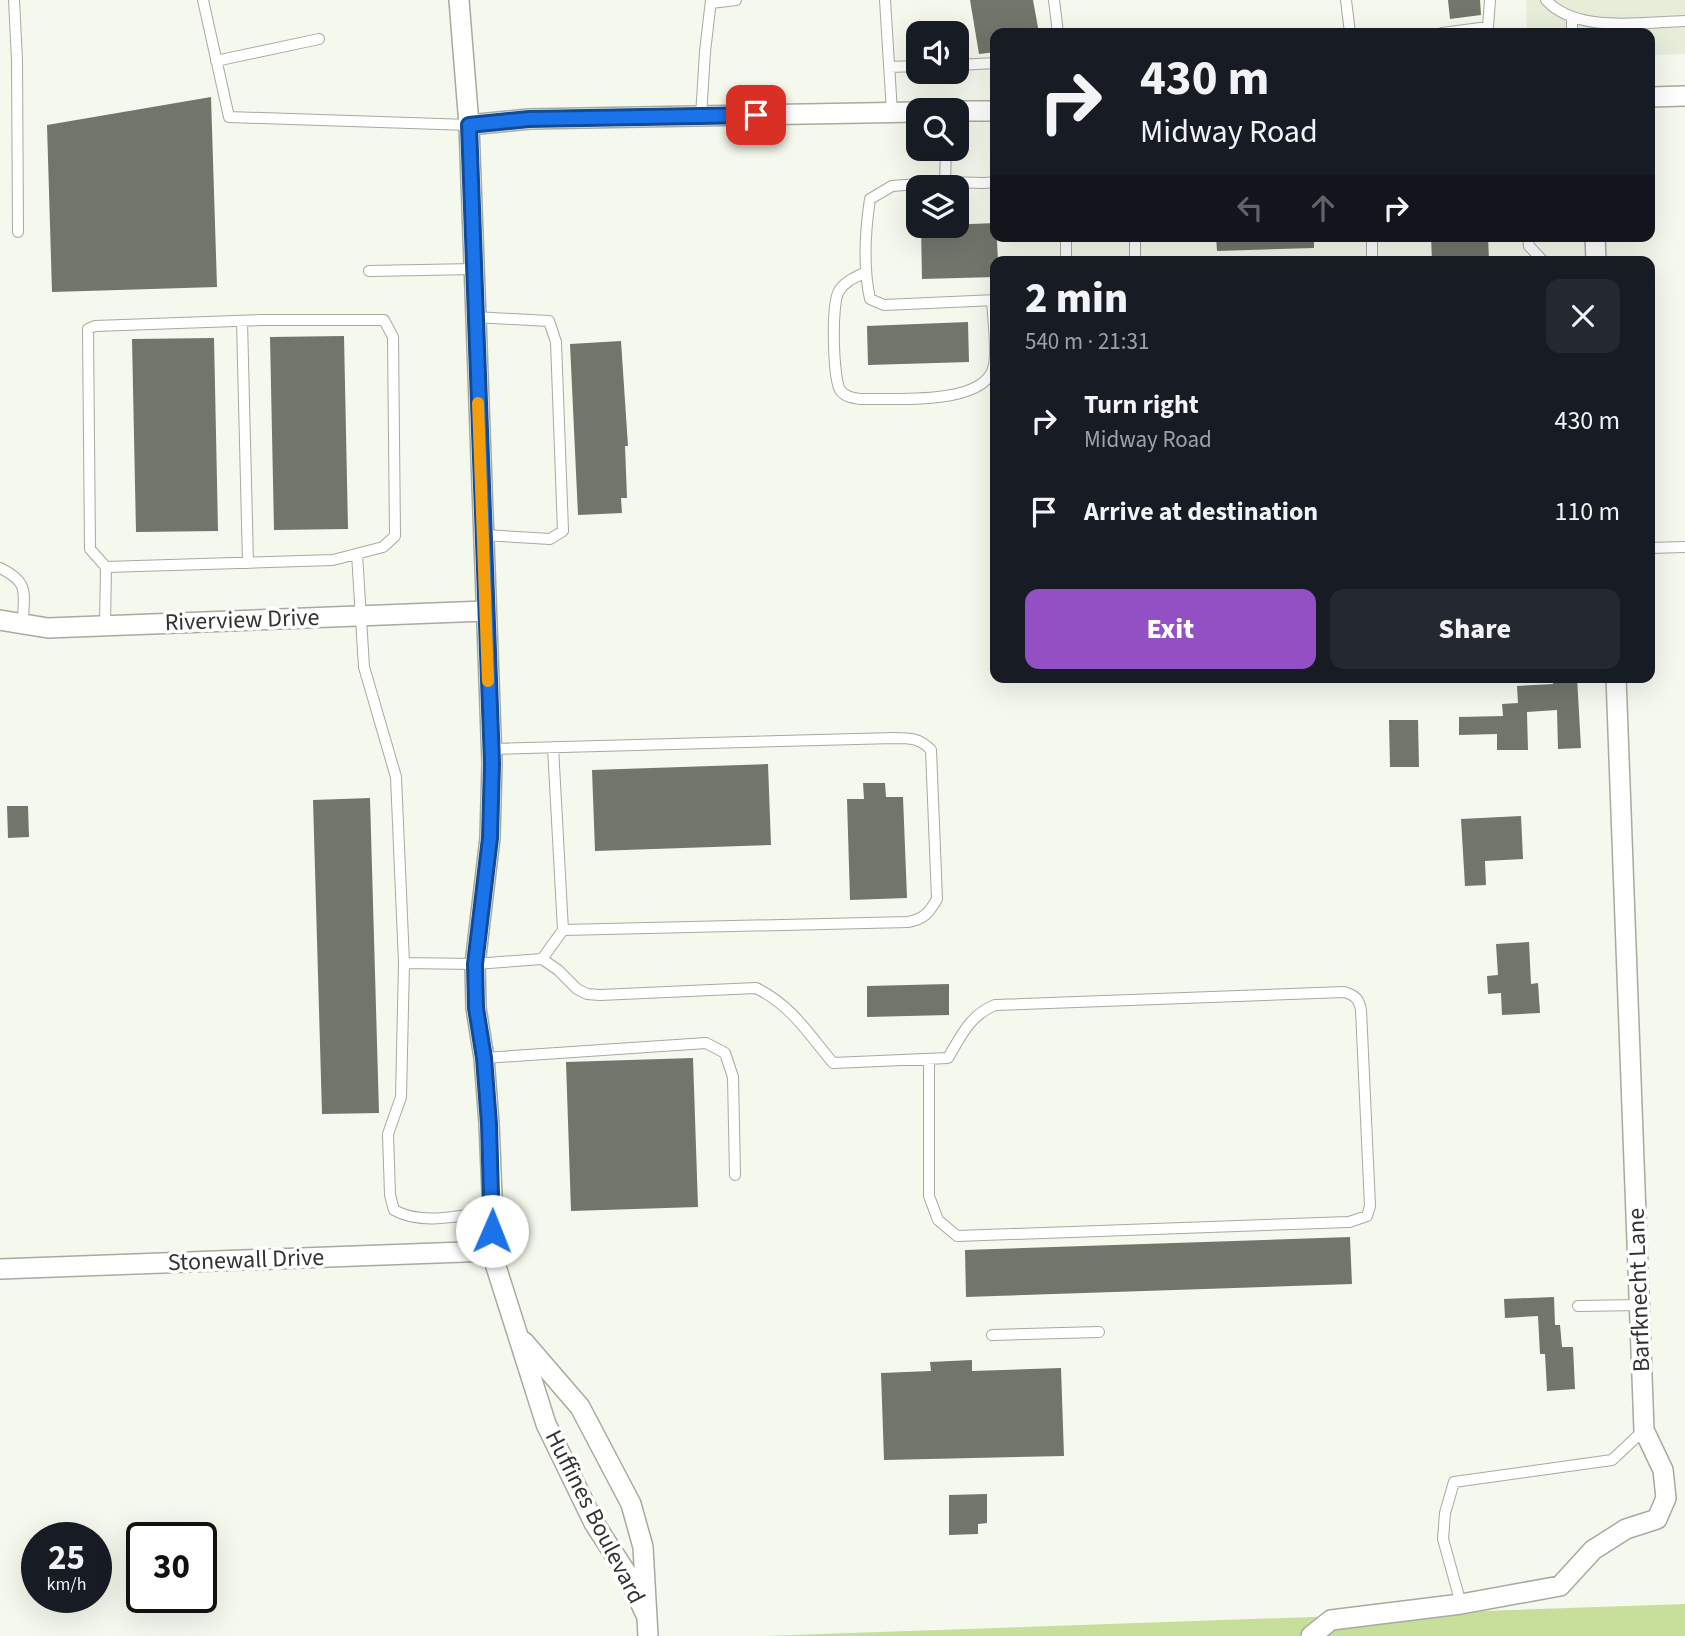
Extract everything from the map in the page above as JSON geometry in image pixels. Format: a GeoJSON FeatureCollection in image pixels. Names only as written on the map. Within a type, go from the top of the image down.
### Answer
{"type":"FeatureCollection","features":[{"type":"Feature","properties":{"kind":"street","name":"Huffines Boulevard"},"geometry":{"type":"LineString","coordinates":[[458,0],[469,125],[491,749],[490,838],[475,964],[476,1008],[484,1058],[490,1135],[491,1251],[547,1424],[594,1523],[627,1574],[647,1627]]}},
{"type":"Feature","properties":{"kind":"street"},"geometry":{"type":"LineString","coordinates":[[1655,97],[1685,96]]}},
{"type":"Feature","properties":{"kind":"street"},"geometry":{"type":"LineString","coordinates":[[969,111],[990,111]]}},
{"type":"Feature","properties":{"kind":"street"},"geometry":{"type":"LineString","coordinates":[[469,125],[529,119],[906,112]]}},
{"type":"Feature","properties":{"kind":"street","name":"Riverview Drive"},"geometry":{"type":"LineString","coordinates":[[0,620],[48,628],[485,611]]}},
{"type":"Feature","properties":{"kind":"street","name":"Barfknecht Lane"},"geometry":{"type":"LineString","coordinates":[[1311,1636],[1331,1620],[1461,1604],[1560,1586],[1592,1550],[1626,1529],[1657,1519],[1666,1499],[1662,1470],[1644,1430],[1616,683]]}},
{"type":"Feature","properties":{"kind":"street","name":"Stonewall Drive"},"geometry":{"type":"LineString","coordinates":[[0,1269],[491,1251]]}},
{"type":"Feature","properties":{"kind":"street","name":"Huffines Boulevard"},"geometry":{"type":"LineString","coordinates":[[519,1336],[580,1407],[631,1504],[643,1547],[647,1627]]}},
{"type":"Feature","properties":{"kind":"lane"},"geometry":{"type":"LineString","coordinates":[[14,0],[18,232]]}},
{"type":"Feature","properties":{"kind":"lane"},"geometry":{"type":"LineString","coordinates":[[203,0],[229,117],[469,125]]}},
{"type":"Feature","properties":{"kind":"lane"},"geometry":{"type":"LineString","coordinates":[[701,116],[711,1],[737,0]]}},
{"type":"Feature","properties":{"kind":"lane"},"geometry":{"type":"LineString","coordinates":[[886,0],[892,112]]}},
{"type":"Feature","properties":{"kind":"lane"},"geometry":{"type":"LineString","coordinates":[[1054,0],[1057,28]]}},
{"type":"Feature","properties":{"kind":"lane"},"geometry":{"type":"LineString","coordinates":[[1346,0],[1349,28]]}},
{"type":"Feature","properties":{"kind":"lane"},"geometry":{"type":"LineString","coordinates":[[1480,28],[1488,27],[1490,0]]}},
{"type":"Feature","properties":{"kind":"lane"},"geometry":{"type":"LineString","coordinates":[[1546,0],[1555,9],[1572,18],[1609,23],[1685,21]]}},
{"type":"Feature","properties":{"kind":"lane"},"geometry":{"type":"LineString","coordinates":[[1572,18],[1572,28]]}},
{"type":"Feature","properties":{"kind":"lane"},"geometry":{"type":"LineString","coordinates":[[216,61],[319,39]]}},
{"type":"Feature","properties":{"kind":"lane"},"geometry":{"type":"LineString","coordinates":[[969,64],[990,63]]}},
{"type":"Feature","properties":{"kind":"lane"},"geometry":{"type":"LineString","coordinates":[[889,67],[906,66]]}},
{"type":"Feature","properties":{"kind":"lane"},"geometry":{"type":"LineString","coordinates":[[969,181],[990,182]]}},
{"type":"Feature","properties":{"kind":"lane"},"geometry":{"type":"LineString","coordinates":[[906,185],[892,186],[870,199],[866,222],[866,272],[870,299],[884,305],[990,300]]}},
{"type":"Feature","properties":{"kind":"lane"},"geometry":{"type":"LineString","coordinates":[[1529,242],[1538,256]]}},
{"type":"Feature","properties":{"kind":"lane"},"geometry":{"type":"LineString","coordinates":[[369,271],[474,269]]}},
{"type":"Feature","properties":{"kind":"lane"},"geometry":{"type":"LineString","coordinates":[[866,272],[845,283],[837,293],[835,370],[841,390],[847,397],[943,397],[976,388],[986,381],[990,374]]}},
{"type":"Feature","properties":{"kind":"lane"},"geometry":{"type":"LineString","coordinates":[[475,317],[549,321],[556,342],[563,531],[550,539],[482,535]]}},
{"type":"Feature","properties":{"kind":"lane"},"geometry":{"type":"LineString","coordinates":[[105,625],[106,567],[90,549],[88,329],[95,326],[242,321],[384,320],[393,337],[395,536],[383,547],[334,560],[106,567]]}},
{"type":"Feature","properties":{"kind":"lane"},"geometry":{"type":"LineString","coordinates":[[242,321],[248,563]]}},
{"type":"Feature","properties":{"kind":"lane"},"geometry":{"type":"LineString","coordinates":[[1655,548],[1685,547]]}},
{"type":"Feature","properties":{"kind":"lane"},"geometry":{"type":"LineString","coordinates":[[357,554],[364,667],[396,778],[404,964],[401,1097],[388,1134],[390,1195],[394,1210],[406,1217],[438,1218],[492,1211]]}},
{"type":"Feature","properties":{"kind":"lane"},"geometry":{"type":"LineString","coordinates":[[0,568],[16,575],[23,586],[23,624]]}},
{"type":"Feature","properties":{"kind":"lane"},"geometry":{"type":"LineString","coordinates":[[491,749],[914,738],[924,742],[931,750],[937,899],[921,919],[908,922],[563,930]]}},
{"type":"Feature","properties":{"kind":"lane"},"geometry":{"type":"LineString","coordinates":[[542,959],[563,930],[553,747]]}},
{"type":"Feature","properties":{"kind":"lane"},"geometry":{"type":"LineString","coordinates":[[404,964],[475,964],[542,959],[577,989],[587,994],[756,988],[789,1008],[833,1063],[948,1058],[972,1018],[995,1005],[1344,992],[1353,994],[1359,1001],[1361,1010],[1370,1206],[1367,1216],[1336,1223],[957,1236],[938,1220],[929,1196],[929,1059]]}},
{"type":"Feature","properties":{"kind":"lane"},"geometry":{"type":"LineString","coordinates":[[484,1058],[706,1043],[725,1053],[733,1077],[735,1175]]}},
{"type":"Feature","properties":{"kind":"lane"},"geometry":{"type":"LineString","coordinates":[[1578,1306],[1640,1305]]}},
{"type":"Feature","properties":{"kind":"lane"},"geometry":{"type":"LineString","coordinates":[[992,1335],[1099,1332]]}},
{"type":"Feature","properties":{"kind":"lane"},"geometry":{"type":"LineString","coordinates":[[1461,1604],[1443,1539],[1445,1513],[1454,1482],[1612,1460],[1644,1430]]}},
{"type":"Feature","properties":{"kind":"shaded area"},"geometry":{"type":"Polygon","coordinates":[[[1526,0],[1685,0],[1685,54],[1655,55],[1655,28],[1527,28],[1526,0]]]}},
{"type":"Feature","properties":{"kind":"green space"},"geometry":{"type":"Polygon","coordinates":[[[1685,1604],[1685,1636],[763,1636],[1685,1604]]]}},
{"type":"Feature","properties":{"kind":"building"},"geometry":{"type":"Polygon","coordinates":[[[970,0],[1033,0],[1038,28],[990,28],[990,53],[979,54],[970,0]]]}},
{"type":"Feature","properties":{"kind":"building"},"geometry":{"type":"Polygon","coordinates":[[[1448,0],[1480,0],[1481,15],[1450,19],[1448,0]]]}},
{"type":"Feature","properties":{"kind":"building"},"geometry":{"type":"Polygon","coordinates":[[[211,97],[217,287],[52,292],[47,125],[211,97]]]}},
{"type":"Feature","properties":{"kind":"building"},"geometry":{"type":"Polygon","coordinates":[[[990,223],[990,242],[997,242],[998,256],[990,256],[990,277],[922,279],[921,238],[969,238],[969,224],[990,223]]]}},
{"type":"Feature","properties":{"kind":"building"},"geometry":{"type":"Polygon","coordinates":[[[1216,242],[1314,242],[1314,248],[1217,251],[1216,242]]]}},
{"type":"Feature","properties":{"kind":"building"},"geometry":{"type":"Polygon","coordinates":[[[1431,242],[1488,242],[1489,256],[1432,256],[1431,242]]]}},
{"type":"Feature","properties":{"kind":"building"},"geometry":{"type":"Polygon","coordinates":[[[968,322],[969,362],[868,365],[867,326],[968,322]]]}},
{"type":"Feature","properties":{"kind":"building"},"geometry":{"type":"Polygon","coordinates":[[[344,336],[348,529],[274,530],[270,337],[344,336]]]}},
{"type":"Feature","properties":{"kind":"building"},"geometry":{"type":"Polygon","coordinates":[[[214,338],[218,531],[136,532],[132,339],[214,338]]]}},
{"type":"Feature","properties":{"kind":"building"},"geometry":{"type":"Polygon","coordinates":[[[621,341],[628,446],[625,446],[627,498],[621,498],[622,513],[578,515],[570,344],[621,341]]]}},
{"type":"Feature","properties":{"kind":"building"},"geometry":{"type":"Polygon","coordinates":[[[1577,683],[1581,748],[1558,749],[1557,710],[1527,712],[1528,750],[1497,750],[1497,734],[1459,735],[1459,717],[1503,716],[1502,704],[1518,703],[1517,686],[1577,683]]]}},
{"type":"Feature","properties":{"kind":"building"},"geometry":{"type":"Polygon","coordinates":[[[1389,720],[1418,720],[1419,767],[1390,767],[1389,720]]]}},
{"type":"Feature","properties":{"kind":"building"},"geometry":{"type":"Polygon","coordinates":[[[768,764],[771,845],[595,851],[592,770],[768,764]]]}},
{"type":"Feature","properties":{"kind":"building"},"geometry":{"type":"Polygon","coordinates":[[[863,783],[885,783],[886,797],[903,797],[907,898],[850,900],[847,799],[864,799],[863,783]]]}},
{"type":"Feature","properties":{"kind":"building"},"geometry":{"type":"Polygon","coordinates":[[[370,798],[379,1113],[322,1114],[313,800],[370,798]]]}},
{"type":"Feature","properties":{"kind":"building"},"geometry":{"type":"Polygon","coordinates":[[[7,806],[28,806],[29,837],[8,838],[7,806]]]}},
{"type":"Feature","properties":{"kind":"building"},"geometry":{"type":"Polygon","coordinates":[[[1521,816],[1523,859],[1485,861],[1486,885],[1465,886],[1461,819],[1521,816]]]}},
{"type":"Feature","properties":{"kind":"building"},"geometry":{"type":"Polygon","coordinates":[[[1529,942],[1531,984],[1538,983],[1540,1013],[1502,1015],[1501,993],[1488,994],[1487,976],[1498,975],[1496,944],[1529,942]]]}},
{"type":"Feature","properties":{"kind":"building"},"geometry":{"type":"Polygon","coordinates":[[[949,984],[949,1015],[867,1017],[867,986],[949,984]]]}},
{"type":"Feature","properties":{"kind":"building"},"geometry":{"type":"Polygon","coordinates":[[[693,1058],[698,1207],[571,1211],[566,1062],[693,1058]]]}},
{"type":"Feature","properties":{"kind":"building"},"geometry":{"type":"Polygon","coordinates":[[[1350,1237],[1352,1284],[966,1297],[965,1250],[1350,1237]]]}},
{"type":"Feature","properties":{"kind":"building"},"geometry":{"type":"Polygon","coordinates":[[[1554,1297],[1555,1325],[1560,1325],[1562,1347],[1573,1347],[1575,1389],[1547,1391],[1545,1354],[1540,1354],[1538,1316],[1505,1318],[1504,1299],[1554,1297]]]}},
{"type":"Feature","properties":{"kind":"building"},"geometry":{"type":"Polygon","coordinates":[[[972,1360],[972,1371],[1061,1368],[1064,1456],[884,1460],[881,1373],[931,1371],[930,1362],[972,1360]]]}},
{"type":"Feature","properties":{"kind":"building"},"geometry":{"type":"Polygon","coordinates":[[[987,1494],[987,1523],[978,1524],[978,1534],[949,1535],[949,1495],[987,1494]]]}},
{"type":"Feature","properties":{"kind":"slow traffic"},"geometry":{"type":"LineString","coordinates":[[478,403],[488,681]]}},
{"type":"Feature","properties":{"kind":"route"},"geometry":{"type":"LineString","coordinates":[[492,1231],[489,1124],[484,1058],[476,1008],[475,964],[490,838],[492,763],[469,125],[529,119],[756,115]]}}]}
